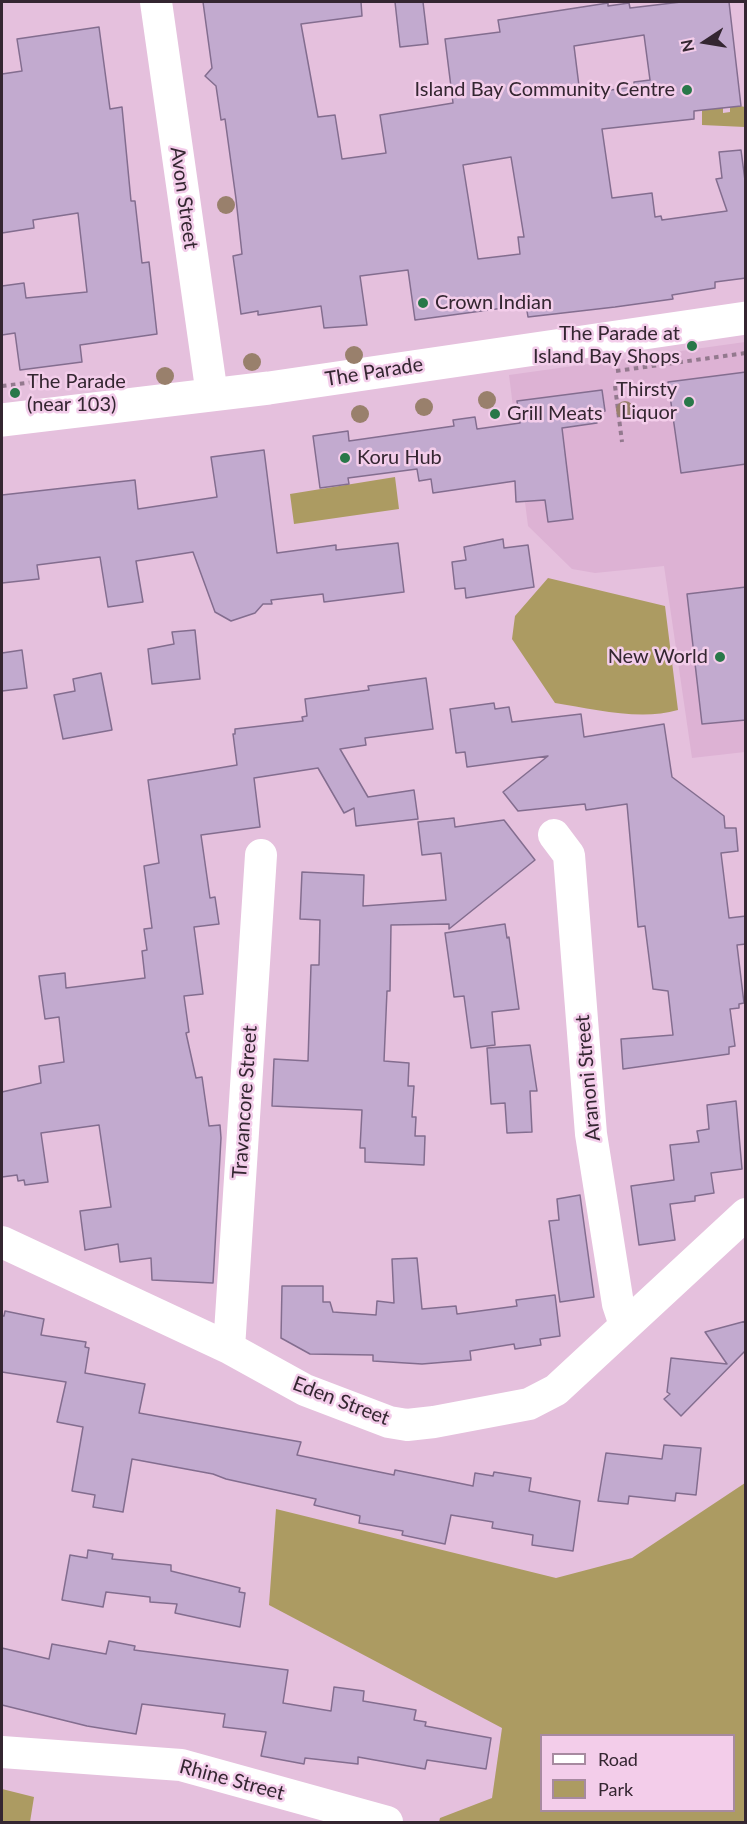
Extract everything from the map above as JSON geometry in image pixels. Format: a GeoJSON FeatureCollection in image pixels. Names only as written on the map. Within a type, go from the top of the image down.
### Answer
{"type":"FeatureCollection","features":[{"type":"Feature","properties":{"kind":"main road","name":"The Parade"},"geometry":{"type":"LineString","coordinates":[[2,420],[212,395],[746,318]]}},
{"type":"Feature","properties":{"kind":"street","name":"Avon Street"},"geometry":{"type":"LineString","coordinates":[[156,2],[212,395]]}},
{"type":"Feature","properties":{"kind":"street","name":"Aranoni Street"},"geometry":{"type":"LineString","coordinates":[[554,835],[569,855],[591,1134],[618,1304],[625,1325]]}},
{"type":"Feature","properties":{"kind":"street","name":"Travancore Street"},"geometry":{"type":"LineString","coordinates":[[229,1348],[261,855]]}},
{"type":"Feature","properties":{"kind":"street","name":"Eden Street"},"geometry":{"type":"LineString","coordinates":[[2,1242],[229,1348],[305,1390],[389,1422],[407,1425],[529,1404],[556,1390],[746,1214]]}},
{"type":"Feature","properties":{"kind":"street","name":"Rhine Street"},"geometry":{"type":"LineString","coordinates":[[2,1752],[181,1765],[387,1822]]}},
{"type":"Feature","properties":{"kind":"path"},"geometry":{"type":"LineString","coordinates":[[615,386],[622,442]]}},
{"type":"Feature","properties":{"kind":"shaded area"},"geometry":{"type":"Polygon","coordinates":[[[745,342],[745,752],[692,758],[664,566],[595,573],[572,569],[528,526],[509,375],[745,342]]]}},
{"type":"Feature","properties":{"kind":"green space"},"geometry":{"type":"Polygon","coordinates":[[[730,107],[745,107],[745,127],[702,125],[702,110],[723,108],[723,113],[730,112],[730,107]]]}},
{"type":"Feature","properties":{"kind":"green space"},"geometry":{"type":"Polygon","coordinates":[[[395,477],[399,509],[294,524],[290,494],[395,477]]]}},
{"type":"Feature","properties":{"kind":"green space"},"geometry":{"type":"Polygon","coordinates":[[[548,578],[665,606],[678,710],[632,714],[555,703],[512,639],[515,616],[548,578]]]}},
{"type":"Feature","properties":{"kind":"green space"},"geometry":{"type":"Polygon","coordinates":[[[745,1483],[745,1822],[439,1822],[440,1818],[492,1798],[502,1728],[269,1605],[276,1509],[556,1578],[632,1558],[745,1483]]]}},
{"type":"Feature","properties":{"kind":"green space"},"geometry":{"type":"Polygon","coordinates":[[[2,1789],[34,1797],[30,1822],[2,1822],[2,1789]]]}},
{"type":"Feature","properties":{"kind":"building"},"geometry":{"type":"Polygon","coordinates":[[[203,2],[361,2],[362,16],[301,24],[318,117],[335,115],[342,159],[386,153],[380,115],[453,103],[445,39],[500,32],[498,20],[608,3],[608,6],[629,3],[630,8],[681,2],[729,2],[741,106],[694,111],[694,119],[602,129],[612,198],[652,193],[655,217],[661,216],[662,220],[727,211],[716,179],[722,178],[719,152],[741,150],[746,188],[746,278],[715,282],[715,288],[672,295],[673,299],[615,307],[528,317],[526,305],[415,320],[408,270],[360,276],[367,325],[324,328],[321,306],[258,315],[258,311],[241,314],[233,256],[242,254],[236,199],[225,119],[221,120],[216,86],[205,76],[212,68],[203,2]],[[644,35],[574,46],[580,94],[634,87],[634,82],[650,80],[644,35]],[[511,157],[463,165],[478,259],[520,254],[518,237],[524,237],[511,157]]]}},
{"type":"Feature","properties":{"kind":"building"},"geometry":{"type":"Polygon","coordinates":[[[395,2],[423,2],[428,44],[400,47],[395,2]]]}},
{"type":"Feature","properties":{"kind":"building"},"geometry":{"type":"Polygon","coordinates":[[[99,27],[110,109],[122,107],[131,201],[135,201],[142,263],[149,262],[157,334],[80,345],[82,362],[20,370],[15,333],[2,335],[2,286],[24,283],[26,298],[87,292],[78,213],[33,220],[34,228],[2,233],[2,74],[22,71],[17,39],[99,27]]]}},
{"type":"Feature","properties":{"kind":"building"},"geometry":{"type":"Polygon","coordinates":[[[746,372],[746,464],[681,473],[668,382],[746,372]]]}},
{"type":"Feature","properties":{"kind":"building"},"geometry":{"type":"Polygon","coordinates":[[[602,390],[605,411],[596,412],[597,423],[562,428],[573,519],[548,522],[545,500],[516,502],[515,481],[433,493],[431,479],[419,481],[417,469],[348,478],[349,484],[320,488],[313,436],[348,431],[349,441],[454,426],[453,420],[475,417],[477,429],[520,423],[517,401],[602,390]]]}},
{"type":"Feature","properties":{"kind":"building"},"geometry":{"type":"Polygon","coordinates":[[[264,450],[277,553],[336,545],[336,550],[398,543],[404,592],[324,602],[323,594],[271,600],[272,604],[263,604],[255,613],[231,621],[215,612],[193,552],[136,561],[143,602],[108,607],[100,557],[37,565],[39,579],[2,583],[2,495],[135,480],[138,509],[217,497],[211,457],[264,450]]]}},
{"type":"Feature","properties":{"kind":"building"},"geometry":{"type":"Polygon","coordinates":[[[503,539],[504,548],[528,545],[534,587],[466,598],[465,588],[455,589],[452,562],[466,560],[464,547],[503,539]]]}},
{"type":"Feature","properties":{"kind":"building","name":"New World"},"geometry":{"type":"Polygon","coordinates":[[[746,587],[746,720],[702,724],[687,594],[746,587]]]}},
{"type":"Feature","properties":{"kind":"building"},"geometry":{"type":"Polygon","coordinates":[[[195,630],[200,679],[152,684],[148,649],[174,644],[172,632],[195,630]]]}},
{"type":"Feature","properties":{"kind":"building"},"geometry":{"type":"Polygon","coordinates":[[[22,650],[27,688],[2,691],[2,653],[22,650]]]}},
{"type":"Feature","properties":{"kind":"building"},"geometry":{"type":"Polygon","coordinates":[[[101,673],[112,730],[63,739],[54,695],[75,691],[73,679],[101,673]]]}},
{"type":"Feature","properties":{"kind":"building"},"geometry":{"type":"Polygon","coordinates":[[[426,678],[433,729],[365,738],[366,745],[340,749],[368,797],[414,790],[418,819],[356,826],[354,808],[344,813],[318,768],[254,778],[260,827],[201,835],[210,898],[215,897],[219,924],[194,927],[203,994],[184,996],[189,1032],[186,1033],[196,1078],[202,1077],[209,1126],[220,1125],[213,1283],[152,1280],[151,1258],[120,1262],[118,1244],[85,1250],[80,1211],[111,1207],[99,1125],[41,1133],[48,1182],[25,1185],[24,1180],[18,1181],[17,1175],[2,1177],[2,1092],[41,1083],[39,1066],[64,1062],[59,1017],[45,1019],[39,976],[65,973],[66,988],[145,978],[142,951],[147,950],[144,929],[152,928],[144,866],[159,863],[148,780],[237,765],[233,734],[235,734],[235,729],[303,721],[302,717],[307,716],[305,699],[369,690],[368,686],[426,678]]]}},
{"type":"Feature","properties":{"kind":"building"},"geometry":{"type":"Polygon","coordinates":[[[494,703],[495,709],[509,707],[512,722],[581,714],[584,737],[664,724],[672,777],[724,816],[725,828],[736,828],[738,851],[721,853],[729,918],[746,916],[746,944],[737,945],[744,1003],[739,1004],[739,1008],[730,1009],[735,1046],[729,1047],[729,1054],[623,1069],[621,1039],[673,1035],[668,991],[653,989],[645,926],[638,927],[627,804],[586,810],[585,804],[518,811],[503,792],[548,756],[467,767],[465,752],[456,753],[450,709],[494,703]]]}},
{"type":"Feature","properties":{"kind":"building"},"geometry":{"type":"Polygon","coordinates":[[[454,818],[455,827],[504,820],[535,860],[449,929],[449,924],[391,925],[390,991],[387,991],[384,1061],[409,1063],[408,1086],[414,1086],[412,1117],[416,1117],[415,1136],[425,1136],[424,1165],[365,1162],[365,1148],[360,1148],[362,1110],[272,1106],[274,1059],[308,1061],[311,965],[319,965],[320,920],[300,919],[302,872],[364,875],[363,906],[446,900],[441,853],[422,855],[418,822],[454,818]]]}},
{"type":"Feature","properties":{"kind":"building"},"geometry":{"type":"Polygon","coordinates":[[[505,924],[507,938],[509,937],[519,1009],[492,1012],[495,1045],[471,1048],[464,996],[454,997],[445,933],[505,924]]]}},
{"type":"Feature","properties":{"kind":"building"},"geometry":{"type":"Polygon","coordinates":[[[530,1045],[537,1091],[530,1091],[532,1132],[507,1133],[505,1103],[491,1104],[487,1048],[530,1045]]]}},
{"type":"Feature","properties":{"kind":"building"},"geometry":{"type":"Polygon","coordinates":[[[736,1101],[742,1169],[711,1173],[714,1193],[695,1196],[695,1201],[670,1204],[675,1240],[639,1245],[631,1186],[674,1180],[670,1145],[699,1142],[697,1131],[709,1129],[707,1105],[736,1101]]]}},
{"type":"Feature","properties":{"kind":"building"},"geometry":{"type":"Polygon","coordinates":[[[580,1195],[594,1297],[560,1302],[549,1221],[559,1220],[557,1199],[580,1195]]]}},
{"type":"Feature","properties":{"kind":"building"},"geometry":{"type":"Polygon","coordinates":[[[417,1258],[422,1309],[456,1306],[457,1314],[517,1306],[516,1300],[555,1295],[560,1336],[540,1339],[541,1345],[515,1349],[514,1344],[470,1351],[471,1360],[422,1364],[373,1361],[373,1355],[310,1354],[281,1338],[282,1286],[323,1286],[323,1302],[330,1302],[333,1312],[376,1315],[377,1301],[394,1303],[392,1259],[417,1258]]]}},
{"type":"Feature","properties":{"kind":"building"},"geometry":{"type":"Polygon","coordinates":[[[5,1311],[44,1319],[41,1335],[86,1342],[85,1347],[89,1348],[85,1373],[145,1384],[139,1413],[301,1442],[297,1455],[394,1475],[395,1470],[473,1486],[475,1473],[493,1476],[494,1472],[531,1478],[529,1491],[580,1501],[573,1551],[532,1545],[533,1535],[492,1528],[493,1522],[451,1515],[445,1544],[402,1535],[403,1531],[359,1523],[360,1516],[314,1505],[316,1499],[213,1474],[132,1459],[123,1512],[93,1507],[95,1495],[72,1491],[83,1427],[57,1422],[66,1382],[2,1372],[2,1316],[5,1311]]]}},
{"type":"Feature","properties":{"kind":"building"},"geometry":{"type":"Polygon","coordinates":[[[746,1321],[746,1350],[681,1416],[664,1399],[670,1394],[667,1392],[671,1358],[727,1364],[705,1332],[746,1321]]]}},
{"type":"Feature","properties":{"kind":"building"},"geometry":{"type":"Polygon","coordinates":[[[664,1445],[701,1448],[696,1495],[676,1493],[675,1501],[629,1496],[628,1504],[598,1501],[606,1453],[662,1459],[664,1445]]]}},
{"type":"Feature","properties":{"kind":"building"},"geometry":{"type":"Polygon","coordinates":[[[88,1550],[113,1554],[112,1559],[171,1565],[171,1571],[240,1588],[239,1592],[245,1593],[240,1627],[175,1613],[177,1604],[150,1602],[150,1597],[106,1592],[103,1607],[62,1600],[70,1555],[87,1558],[88,1550]]]}},
{"type":"Feature","properties":{"kind":"building"},"geometry":{"type":"Polygon","coordinates":[[[109,1641],[135,1646],[134,1650],[288,1670],[283,1703],[331,1711],[334,1687],[364,1691],[363,1701],[416,1710],[414,1720],[426,1722],[425,1726],[491,1738],[486,1769],[427,1760],[425,1769],[358,1757],[358,1764],[305,1758],[304,1764],[261,1756],[266,1732],[223,1727],[225,1714],[142,1704],[136,1734],[87,1726],[2,1705],[2,1648],[49,1659],[52,1644],[106,1654],[109,1641]]]}},
{"type":"Feature","properties":{"kind":"place","name":"Island Bay Community Centre"},"geometry":{"type":"Point","coordinates":[687,90]}},
{"type":"Feature","properties":{"kind":"place","name":"Crown Indian"},"geometry":{"type":"Point","coordinates":[423,303]}},
{"type":"Feature","properties":{"kind":"place","name":"The Parade at Island Bay Shops"},"geometry":{"type":"Point","coordinates":[692,346]}},
{"type":"Feature","properties":{"kind":"place","name":"The Parade (near 103)"},"geometry":{"type":"Point","coordinates":[15,393]}},
{"type":"Feature","properties":{"kind":"place","name":"Thirsty Liquor"},"geometry":{"type":"Point","coordinates":[689,402]}},
{"type":"Feature","properties":{"kind":"place","name":"Grill Meats"},"geometry":{"type":"Point","coordinates":[495,414]}},
{"type":"Feature","properties":{"kind":"place","name":"Koru Hub"},"geometry":{"type":"Point","coordinates":[345,458]}},
{"type":"Feature","properties":{"kind":"place","name":"New World"},"geometry":{"type":"Point","coordinates":[720,657]}}]}
